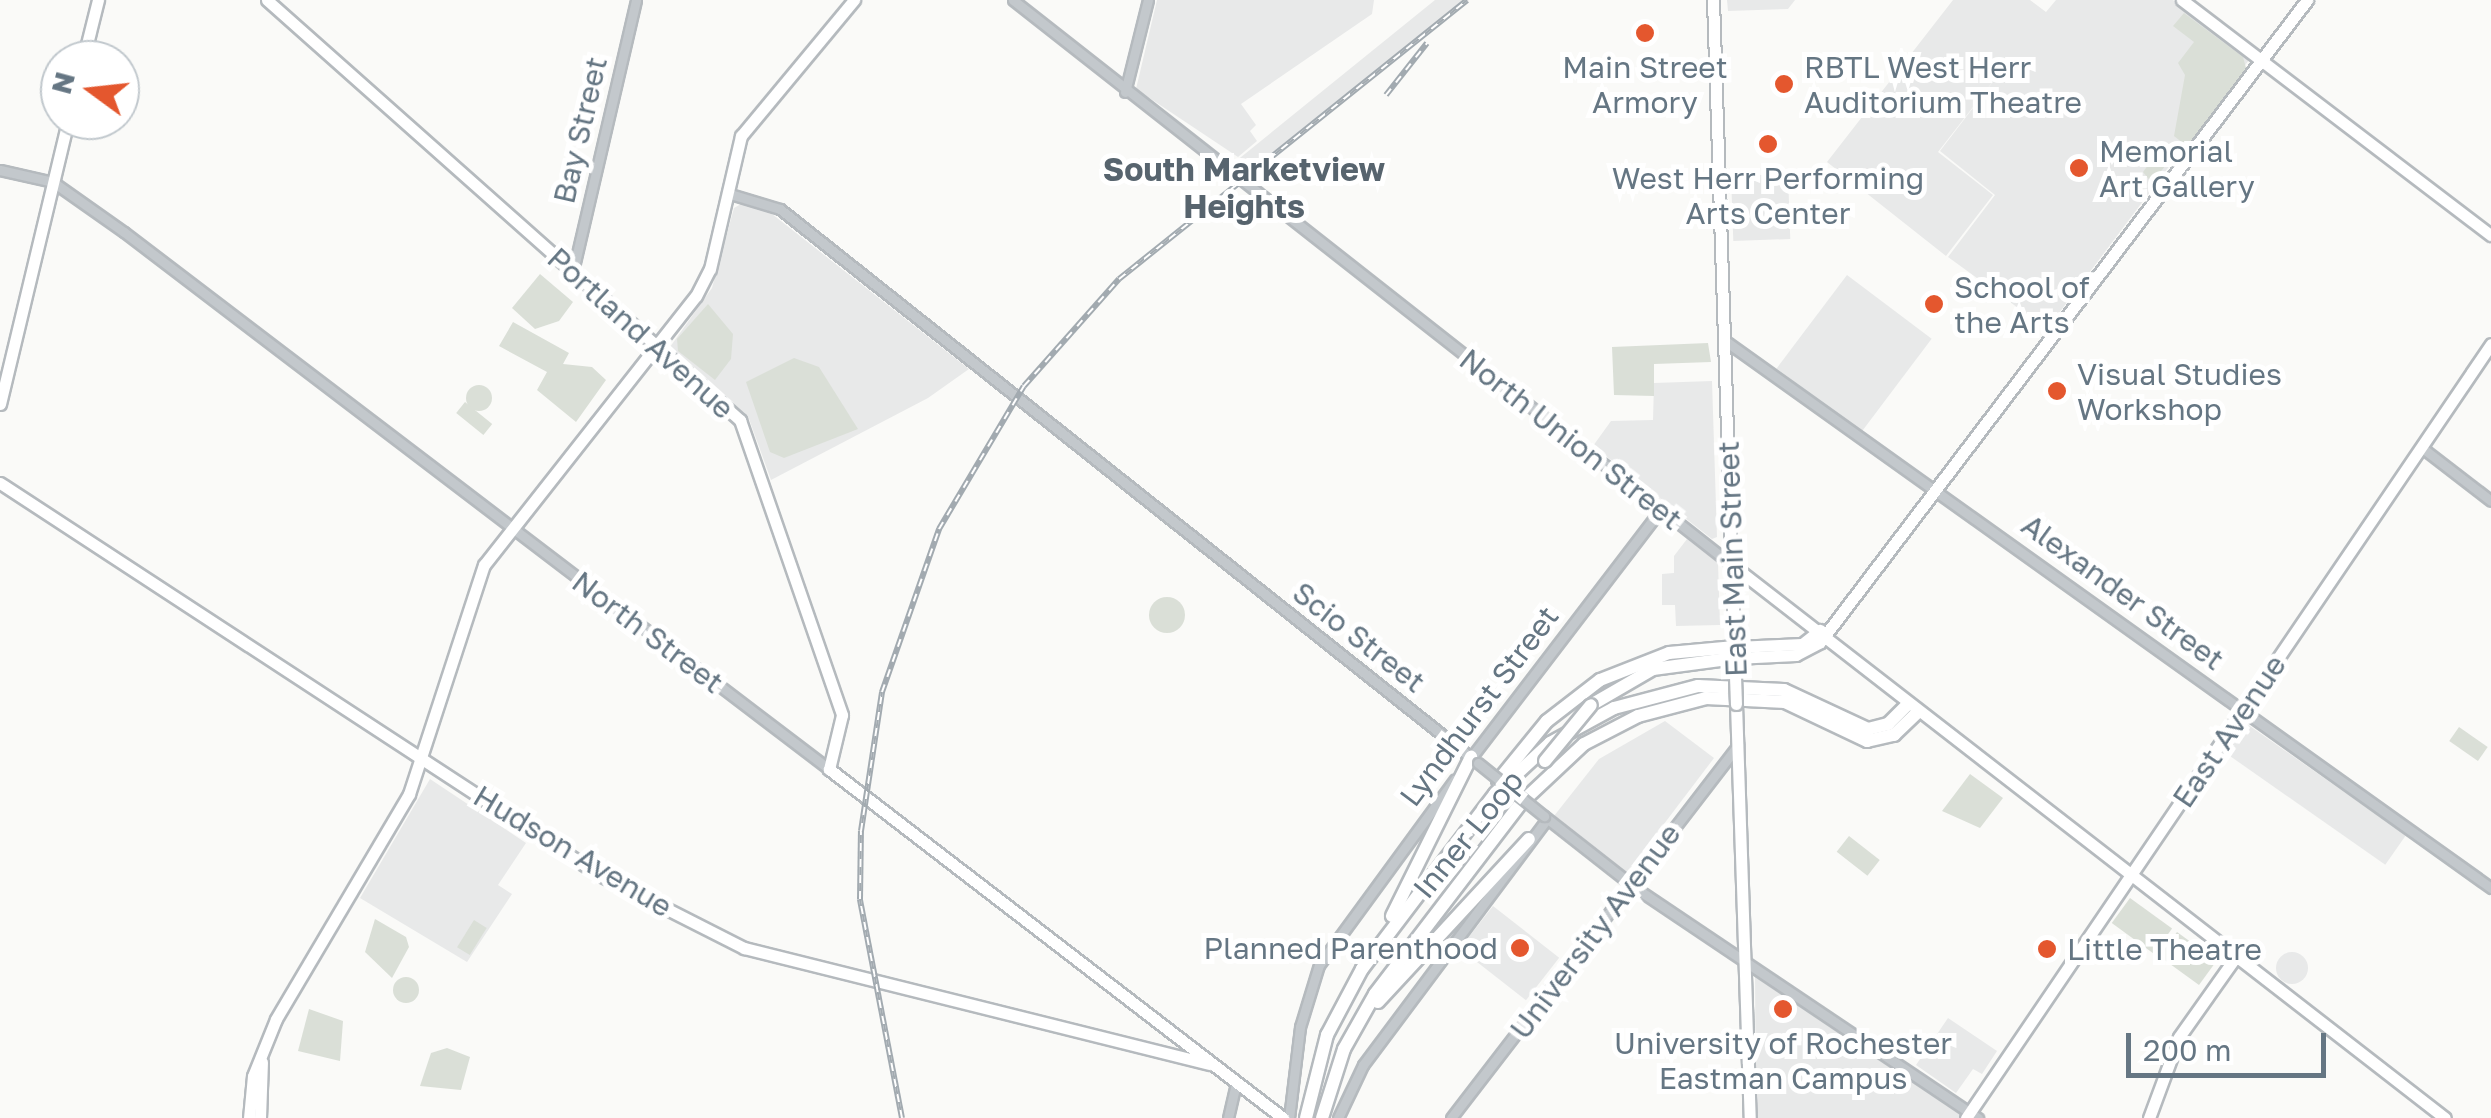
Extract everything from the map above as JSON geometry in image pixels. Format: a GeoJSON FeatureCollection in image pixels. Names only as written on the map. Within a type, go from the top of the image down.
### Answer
{"type":"FeatureCollection","features":[{"type":"Feature","properties":{"kind":"highway"},"geometry":{"type":"LineString","coordinates":[[1469,870],[1545,761],[1591,705],[1652,669],[1735,652]]}},
{"type":"Feature","properties":{"kind":"highway"},"geometry":{"type":"LineString","coordinates":[[1428,881],[1528,742],[1576,696],[1646,660],[1735,652]]}},
{"type":"Feature","properties":{"kind":"highway","name":"Inner Loop"},"geometry":{"type":"LineString","coordinates":[[1306,1118],[1328,1035],[1362,970],[1521,767],[1570,730],[1626,703],[1698,686],[1760,686],[1803,696],[1868,728],[1888,724],[1913,708]]}},
{"type":"Feature","properties":{"kind":"highway","name":"Inner Loop"},"geometry":{"type":"LineString","coordinates":[[1322,1118],[1334,1072],[1368,1005],[1469,870],[1555,767],[1594,738],[1649,712],[1706,698],[1767,698],[1867,741],[1894,735],[1913,708]]}},
{"type":"Feature","properties":{"kind":"highway"},"geometry":{"type":"LineString","coordinates":[[1362,970],[1475,760]]}},
{"type":"Feature","properties":{"kind":"highway"},"geometry":{"type":"LineString","coordinates":[[1334,1072],[1378,1002],[1529,839]]}},
{"type":"Feature","properties":{"kind":"main road"},"geometry":{"type":"LineString","coordinates":[[88,40],[98,0]]}},
{"type":"Feature","properties":{"kind":"main road","name":"Portland Avenue"},"geometry":{"type":"LineString","coordinates":[[267,0],[740,420],[842,715],[829,769]]}},
{"type":"Feature","properties":{"kind":"main road"},"geometry":{"type":"LineString","coordinates":[[249,1118],[262,1057],[282,1008],[404,804],[422,759],[479,574],[706,278],[741,136],[854,0]]}},
{"type":"Feature","properties":{"kind":"main road","name":"East Main Street"},"geometry":{"type":"LineString","coordinates":[[1714,0],[1750,1118]]}},
{"type":"Feature","properties":{"kind":"main road"},"geometry":{"type":"LineString","coordinates":[[2182,0],[2491,235]]}},
{"type":"Feature","properties":{"kind":"main road"},"geometry":{"type":"LineString","coordinates":[[1735,652],[1796,655],[1820,635],[2307,0]]}},
{"type":"Feature","properties":{"kind":"main road"},"geometry":{"type":"LineString","coordinates":[[0,404],[63,140]]}},
{"type":"Feature","properties":{"kind":"main road","name":"East Avenue"},"geometry":{"type":"LineString","coordinates":[[1971,1116],[2491,344]]}},
{"type":"Feature","properties":{"kind":"main road","name":"Hudson Avenue"},"geometry":{"type":"LineString","coordinates":[[0,483],[598,874],[744,948],[1214,1065]]}},
{"type":"Feature","properties":{"kind":"main road","name":"North Union Street"},"geometry":{"type":"LineString","coordinates":[[1732,565],[2130,878],[2445,1118]]}},
{"type":"Feature","properties":{"kind":"main road","name":"North Street"},"geometry":{"type":"LineString","coordinates":[[829,769],[1286,1118]]}},
{"type":"Feature","properties":{"kind":"main road"},"geometry":{"type":"LineString","coordinates":[[2148,1118],[2179,1037],[2235,958]]}},
{"type":"Feature","properties":{"kind":"main road"},"geometry":{"type":"LineString","coordinates":[[1163,1054],[1175,1034]]}},
{"type":"Feature","properties":{"kind":"main road"},"geometry":{"type":"LineString","coordinates":[[260,1118],[262,1057]]}},
{"type":"Feature","properties":{"kind":"street","name":"Bay Street"},"geometry":{"type":"LineString","coordinates":[[573,271],[636,0]]}},
{"type":"Feature","properties":{"kind":"street","name":"North Union Street"},"geometry":{"type":"LineString","coordinates":[[1014,0],[1125,92],[1732,565]]}},
{"type":"Feature","properties":{"kind":"street"},"geometry":{"type":"LineString","coordinates":[[1125,92],[1148,0]]}},
{"type":"Feature","properties":{"kind":"street","name":"North Street"},"geometry":{"type":"LineString","coordinates":[[0,170],[53,182],[829,769]]}},
{"type":"Feature","properties":{"kind":"street","name":"Scio Street"},"geometry":{"type":"LineString","coordinates":[[727,192],[780,209],[1630,884],[1971,1116]]}},
{"type":"Feature","properties":{"kind":"street","name":"Alexander Street"},"geometry":{"type":"LineString","coordinates":[[1724,340],[2491,888]]}},
{"type":"Feature","properties":{"kind":"street"},"geometry":{"type":"LineString","coordinates":[[2421,447],[2491,500]]}},
{"type":"Feature","properties":{"kind":"street","name":"Lyndhurst Street"},"geometry":{"type":"LineString","coordinates":[[1286,1118],[1307,997],[1337,934],[1475,760],[1661,509]]}},
{"type":"Feature","properties":{"kind":"street","name":"University Avenue"},"geometry":{"type":"LineString","coordinates":[[1451,1118],[1738,745]]}},
{"type":"Feature","properties":{"kind":"street"},"geometry":{"type":"LineString","coordinates":[[1338,1118],[1363,1065],[1517,864],[1545,817]]}},
{"type":"Feature","properties":{"kind":"street"},"geometry":{"type":"LineString","coordinates":[[1228,1118],[1236,1082]]}},
{"type":"Feature","properties":{"kind":"shaded area"},"geometry":{"type":"Polygon","coordinates":[[[1157,0],[1374,0],[1372,14],[1241,104],[1256,125],[1250,131],[1257,141],[1238,157],[1136,89],[1157,0]]]}},
{"type":"Feature","properties":{"kind":"shaded area"},"geometry":{"type":"Polygon","coordinates":[[[1435,0],[1469,0],[1236,182],[1230,166],[1435,0]]]}},
{"type":"Feature","properties":{"kind":"shaded area"},"geometry":{"type":"Polygon","coordinates":[[[1727,0],[1795,0],[1788,9],[1728,11],[1727,0]]]}},
{"type":"Feature","properties":{"kind":"shaded area"},"geometry":{"type":"Polygon","coordinates":[[[1953,0],[2030,0],[2046,12],[2056,0],[2173,0],[2249,60],[2047,329],[1948,257],[1995,195],[1940,151],[2005,66],[1938,152],[1993,195],[1946,256],[1827,162],[1953,0]]]}},
{"type":"Feature","properties":{"kind":"shaded area"},"geometry":{"type":"Polygon","coordinates":[[[2184,13],[2243,57],[2246,68],[2188,147],[2174,136],[2185,75],[2178,63],[2194,42],[2173,26],[2184,13]]]}},
{"type":"Feature","properties":{"kind":"shaded area"},"geometry":{"type":"Polygon","coordinates":[[[2165,142],[2179,148],[2152,183],[2143,172],[2165,142]]]}},
{"type":"Feature","properties":{"kind":"shaded area"},"geometry":{"type":"Polygon","coordinates":[[[1788,174],[1790,239],[1733,241],[1731,176],[1788,174]]]}},
{"type":"Feature","properties":{"kind":"shaded area"},"geometry":{"type":"Polygon","coordinates":[[[741,204],[772,214],[969,369],[928,398],[771,480],[749,419],[670,347],[712,288],[734,208],[741,204]]]}},
{"type":"Feature","properties":{"kind":"shaded area"},"geometry":{"type":"Polygon","coordinates":[[[540,274],[573,302],[559,321],[535,329],[512,308],[540,274]]]}},
{"type":"Feature","properties":{"kind":"shaded area"},"geometry":{"type":"Polygon","coordinates":[[[1847,275],[1932,339],[1861,432],[1777,368],[1847,275]]]}},
{"type":"Feature","properties":{"kind":"shaded area"},"geometry":{"type":"Polygon","coordinates":[[[708,304],[733,334],[731,359],[715,380],[678,351],[677,339],[708,304]]]}},
{"type":"Feature","properties":{"kind":"shaded area"},"geometry":{"type":"Polygon","coordinates":[[[513,322],[569,353],[563,364],[592,367],[606,380],[576,422],[537,390],[547,372],[499,346],[513,322]]]}},
{"type":"Feature","properties":{"kind":"shaded area"},"geometry":{"type":"Polygon","coordinates":[[[1708,343],[1711,362],[1654,364],[1654,396],[1614,395],[1612,347],[1708,343]]]}},
{"type":"Feature","properties":{"kind":"shaded area"},"geometry":{"type":"Polygon","coordinates":[[[794,358],[819,367],[858,429],[784,458],[770,452],[746,382],[794,358]]]}},
{"type":"Feature","properties":{"kind":"shaded area"},"geometry":{"type":"Polygon","coordinates":[[[1712,381],[1717,537],[1712,539],[1593,446],[1611,421],[1653,420],[1654,383],[1712,381]]]}},
{"type":"Feature","properties":{"kind":"shaded area"},"geometry":{"type":"Polygon","coordinates":[[[479,385],[488,389],[492,398],[488,407],[479,411],[470,407],[466,398],[470,389],[479,385]]]}},
{"type":"Feature","properties":{"kind":"shaded area"},"geometry":{"type":"Polygon","coordinates":[[[465,402],[492,424],[483,435],[456,413],[465,402]]]}},
{"type":"Feature","properties":{"kind":"shaded area"},"geometry":{"type":"Polygon","coordinates":[[[1687,539],[1718,563],[1720,625],[1676,626],[1675,605],[1662,605],[1662,574],[1674,573],[1674,556],[1687,539]]]}},
{"type":"Feature","properties":{"kind":"shaded area"},"geometry":{"type":"Polygon","coordinates":[[[1167,597],[1180,602],[1185,615],[1180,628],[1167,633],[1154,628],[1149,615],[1154,602],[1167,597]]]}},
{"type":"Feature","properties":{"kind":"shaded area"},"geometry":{"type":"Polygon","coordinates":[[[1665,721],[1714,758],[1626,874],[1554,816],[1599,759],[1665,721]]]}},
{"type":"Feature","properties":{"kind":"shaded area"},"geometry":{"type":"Polygon","coordinates":[[[2247,724],[2406,835],[2385,865],[2226,753],[2247,724]]]}},
{"type":"Feature","properties":{"kind":"shaded area"},"geometry":{"type":"Polygon","coordinates":[[[2459,727],[2488,747],[2478,761],[2449,741],[2459,727]]]}},
{"type":"Feature","properties":{"kind":"shaded area"},"geometry":{"type":"Polygon","coordinates":[[[1970,774],[2003,798],[1980,828],[1942,811],[1970,774]]]}},
{"type":"Feature","properties":{"kind":"shaded area"},"geometry":{"type":"Polygon","coordinates":[[[430,779],[526,843],[498,885],[512,894],[467,962],[360,898],[430,779]]]}},
{"type":"Feature","properties":{"kind":"shaded area"},"geometry":{"type":"Polygon","coordinates":[[[1849,836],[1880,860],[1867,876],[1837,852],[1849,836]]]}},
{"type":"Feature","properties":{"kind":"shaded area"},"geometry":{"type":"Polygon","coordinates":[[[2130,898],[2172,929],[2154,954],[2112,923],[2130,898]]]}},
{"type":"Feature","properties":{"kind":"shaded area"},"geometry":{"type":"Polygon","coordinates":[[[1493,906],[1559,958],[1526,1000],[1460,949],[1493,906]]]}},
{"type":"Feature","properties":{"kind":"shaded area"},"geometry":{"type":"Polygon","coordinates":[[[375,919],[406,937],[409,947],[392,978],[365,952],[375,919]]]}},
{"type":"Feature","properties":{"kind":"shaded area"},"geometry":{"type":"Polygon","coordinates":[[[474,920],[487,928],[470,955],[457,947],[474,920]]]}},
{"type":"Feature","properties":{"kind":"shaded area"},"geometry":{"type":"Polygon","coordinates":[[[2177,932],[2217,961],[2199,985],[2159,956],[2177,932]]]}},
{"type":"Feature","properties":{"kind":"shaded area"},"geometry":{"type":"Polygon","coordinates":[[[2292,952],[2304,956],[2308,968],[2304,980],[2292,984],[2280,980],[2276,968],[2280,956],[2292,952]]]}},
{"type":"Feature","properties":{"kind":"shaded area","name":"University of Rochester Eastman Campus"},"geometry":{"type":"Polygon","coordinates":[[[1755,970],[1966,1113],[1963,1118],[1756,1118],[1755,970]]]}},
{"type":"Feature","properties":{"kind":"shaded area"},"geometry":{"type":"Polygon","coordinates":[[[406,977],[415,981],[419,990],[415,999],[406,1003],[397,999],[393,990],[397,981],[406,977]]]}},
{"type":"Feature","properties":{"kind":"shaded area"},"geometry":{"type":"Polygon","coordinates":[[[309,1009],[343,1021],[340,1061],[298,1051],[309,1009]]]}},
{"type":"Feature","properties":{"kind":"shaded area"},"geometry":{"type":"Polygon","coordinates":[[[1948,1018],[1997,1051],[1982,1074],[1973,1069],[1956,1093],[1916,1065],[1948,1018]]]}},
{"type":"Feature","properties":{"kind":"shaded area"},"geometry":{"type":"Polygon","coordinates":[[[447,1048],[470,1057],[461,1090],[420,1086],[431,1053],[447,1048]]]}},
{"type":"Feature","properties":{"kind":"railway"},"geometry":{"type":"LineString","coordinates":[[902,1118],[860,899],[861,831],[882,692],[939,529],[1024,386],[1119,279],[1467,0]]}},
{"type":"Feature","properties":{"kind":"railway"},"geometry":{"type":"LineString","coordinates":[[1386,95],[1427,43]]}},
{"type":"Feature","properties":{"kind":"place","name":"Main Street Armory"},"geometry":{"type":"Point","coordinates":[1645,33]}},
{"type":"Feature","properties":{"kind":"place","name":"RBTL West Herr Auditorium Theatre"},"geometry":{"type":"Point","coordinates":[1784,84]}},
{"type":"Feature","properties":{"kind":"place","name":"West Herr Performing Arts Center"},"geometry":{"type":"Point","coordinates":[1768,144]}},
{"type":"Feature","properties":{"kind":"place","name":"Memorial Art Gallery"},"geometry":{"type":"Point","coordinates":[2079,168]}},
{"type":"Feature","properties":{"kind":"place","name":"School of the Arts"},"geometry":{"type":"Point","coordinates":[1934,304]}},
{"type":"Feature","properties":{"kind":"place","name":"Visual Studies Workshop"},"geometry":{"type":"Point","coordinates":[2057,391]}},
{"type":"Feature","properties":{"kind":"place","name":"Planned Parenthood"},"geometry":{"type":"Point","coordinates":[1520,948]}},
{"type":"Feature","properties":{"kind":"place","name":"Little Theatre"},"geometry":{"type":"Point","coordinates":[2047,949]}},
{"type":"Feature","properties":{"kind":"place","name":"University of Rochester Eastman Campus"},"geometry":{"type":"Point","coordinates":[1783,1009]}},
{"type":"Feature","properties":{"kind":"district","name":"South Marketview Heights"},"geometry":{"type":"Point","coordinates":[1244,188]}}]}
